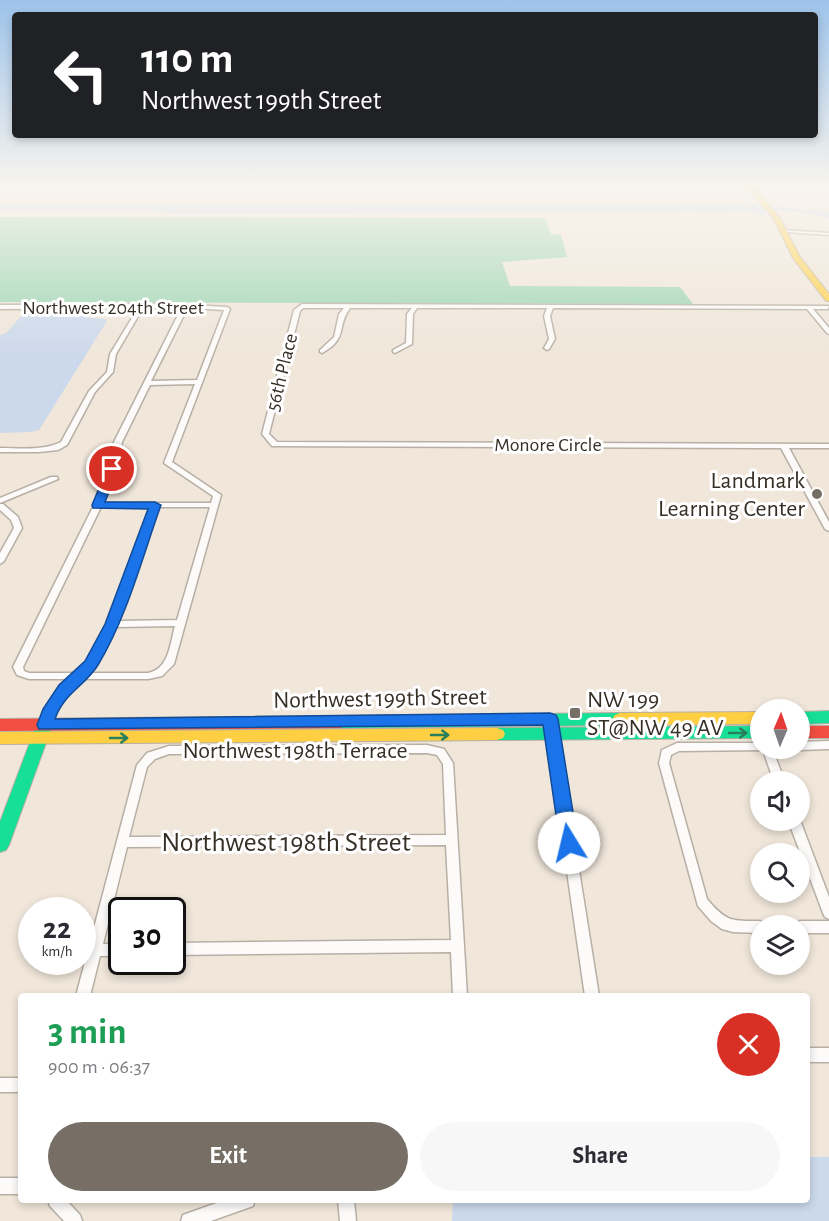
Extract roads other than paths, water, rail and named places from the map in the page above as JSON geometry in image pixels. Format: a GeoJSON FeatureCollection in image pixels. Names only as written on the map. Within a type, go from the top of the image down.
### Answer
{"type":"FeatureCollection","features":[{"type":"Feature","properties":{"kind":"main road"},"geometry":{"type":"LineString","coordinates":[[793,243],[799,262],[829,299]]}},
{"type":"Feature","properties":{"kind":"main road"},"geometry":{"type":"LineString","coordinates":[[796,243],[805,259],[829,287]]}},
{"type":"Feature","properties":{"kind":"main road"},"geometry":{"type":"LineString","coordinates":[[810,717],[829,717]]}},
{"type":"Feature","properties":{"kind":"main road","name":"Northwest 199th Street"},"geometry":{"type":"LineString","coordinates":[[0,738],[42,731],[304,722],[550,719],[750,720]]}},
{"type":"Feature","properties":{"kind":"main road","name":"Northwest 199th Street"},"geometry":{"type":"LineString","coordinates":[[0,725],[42,731],[301,743],[552,734],[750,732]]}},
{"type":"Feature","properties":{"kind":"main road"},"geometry":{"type":"LineString","coordinates":[[0,845],[42,731]]}},
{"type":"Feature","properties":{"kind":"main road"},"geometry":{"type":"LineString","coordinates":[[810,732],[829,732]]}},
{"type":"Feature","properties":{"kind":"street"},"geometry":{"type":"LineString","coordinates":[[0,450],[55,448],[64,443],[92,391],[110,372],[113,354],[141,306]]}},
{"type":"Feature","properties":{"kind":"street","name":"Northwest 204th Street"},"geometry":{"type":"LineString","coordinates":[[0,308],[141,306],[226,308],[198,382]]}},
{"type":"Feature","properties":{"kind":"street","name":"56th Place"},"geometry":{"type":"LineString","coordinates":[[268,439],[265,434],[297,310],[302,306],[348,306]]}},
{"type":"Feature","properties":{"kind":"street"},"geometry":{"type":"LineString","coordinates":[[322,351],[338,338],[342,314],[348,306],[828,308]]}},
{"type":"Feature","properties":{"kind":"street"},"geometry":{"type":"LineString","coordinates":[[395,351],[409,345],[410,314],[416,306]]}},
{"type":"Feature","properties":{"kind":"street"},"geometry":{"type":"LineString","coordinates":[[547,348],[552,339],[547,316],[551,306]]}},
{"type":"Feature","properties":{"kind":"street"},"geometry":{"type":"LineString","coordinates":[[148,382],[198,382],[168,463],[217,495],[169,664],[159,674],[148,676],[28,676],[20,673],[18,667],[98,505],[112,469],[118,442],[184,309],[187,307]]}},
{"type":"Feature","properties":{"kind":"street"},"geometry":{"type":"LineString","coordinates":[[809,307],[829,332]]}},
{"type":"Feature","properties":{"kind":"street","name":"Monore Circle"},"geometry":{"type":"LineString","coordinates":[[268,439],[275,444],[829,446]]}},
{"type":"Feature","properties":{"kind":"street"},"geometry":{"type":"LineString","coordinates":[[783,446],[829,529]]}},
{"type":"Feature","properties":{"kind":"street"},"geometry":{"type":"LineString","coordinates":[[1,558],[18,528],[15,519],[0,503],[54,479]]}},
{"type":"Feature","properties":{"kind":"street"},"geometry":{"type":"LineString","coordinates":[[98,505],[215,505]]}},
{"type":"Feature","properties":{"kind":"street"},"geometry":{"type":"LineString","coordinates":[[42,731],[51,709],[64,689],[91,664],[112,624],[155,505]]}},
{"type":"Feature","properties":{"kind":"street"},"geometry":{"type":"LineString","coordinates":[[112,624],[180,623]]}},
{"type":"Feature","properties":{"kind":"street"},"geometry":{"type":"LineString","coordinates":[[550,719],[592,993]]}},
{"type":"Feature","properties":{"kind":"street"},"geometry":{"type":"LineString","coordinates":[[301,743],[304,722]]}},
{"type":"Feature","properties":{"kind":"street","name":"Northwest 198th Terrace"},"geometry":{"type":"LineString","coordinates":[[122,842],[142,765],[151,756],[169,750],[301,743],[427,749],[440,752],[448,763],[451,840]]}},
{"type":"Feature","properties":{"kind":"street"},"geometry":{"type":"LineString","coordinates":[[810,746],[829,745]]}},
{"type":"Feature","properties":{"kind":"street"},"geometry":{"type":"LineString","coordinates":[[750,747],[677,747],[666,753],[664,763],[702,902],[715,921],[732,927],[750,927]]}},
{"type":"Feature","properties":{"kind":"street"},"geometry":{"type":"LineString","coordinates":[[798,831],[829,913]]}},
{"type":"Feature","properties":{"kind":"street"},"geometry":{"type":"LineString","coordinates":[[451,840],[460,993]]}},
{"type":"Feature","properties":{"kind":"street","name":"Northwest 198th Street"},"geometry":{"type":"LineString","coordinates":[[122,842],[451,840]]}},
{"type":"Feature","properties":{"kind":"street"},"geometry":{"type":"LineString","coordinates":[[96,942],[122,842]]}},
{"type":"Feature","properties":{"kind":"street"},"geometry":{"type":"LineString","coordinates":[[810,927],[829,927]]}},
{"type":"Feature","properties":{"kind":"street"},"geometry":{"type":"LineString","coordinates":[[186,949],[458,946]]}},
{"type":"Feature","properties":{"kind":"street"},"geometry":{"type":"LineString","coordinates":[[84,993],[88,975]]}},
{"type":"Feature","properties":{"kind":"street"},"geometry":{"type":"LineString","coordinates":[[810,1055],[829,1055]]}},
{"type":"Feature","properties":{"kind":"street"},"geometry":{"type":"LineString","coordinates":[[0,1084],[18,1085]]}},
{"type":"Feature","properties":{"kind":"street"},"geometry":{"type":"LineString","coordinates":[[0,1186],[18,1186]]}},
{"type":"Feature","properties":{"kind":"street"},"geometry":{"type":"LineString","coordinates":[[59,1203],[74,1221]]}},
{"type":"Feature","properties":{"kind":"street"},"geometry":{"type":"LineString","coordinates":[[189,1221],[239,1203]]}},
{"type":"Feature","properties":{"kind":"street"},"geometry":{"type":"LineString","coordinates":[[346,1203],[348,1221]]}},
{"type":"Feature","properties":{"kind":"water"},"geometry":{"type":"Polygon","coordinates":[[[73,312],[107,321],[39,430],[0,433],[0,335],[6,333],[23,314],[73,312]]]}},
{"type":"Feature","properties":{"kind":"water"},"geometry":{"type":"Polygon","coordinates":[[[810,1157],[829,1157],[829,1221],[452,1221],[453,1203],[810,1203],[810,1157]]]}},
{"type":"Feature","properties":{"kind":"place","name":"Landmark Learning Center"},"geometry":{"type":"Point","coordinates":[817,494]}},
{"type":"Feature","properties":{"kind":"place","name":"NW 199 ST@NW 49 AV"},"geometry":{"type":"Point","coordinates":[575,713]}}]}
